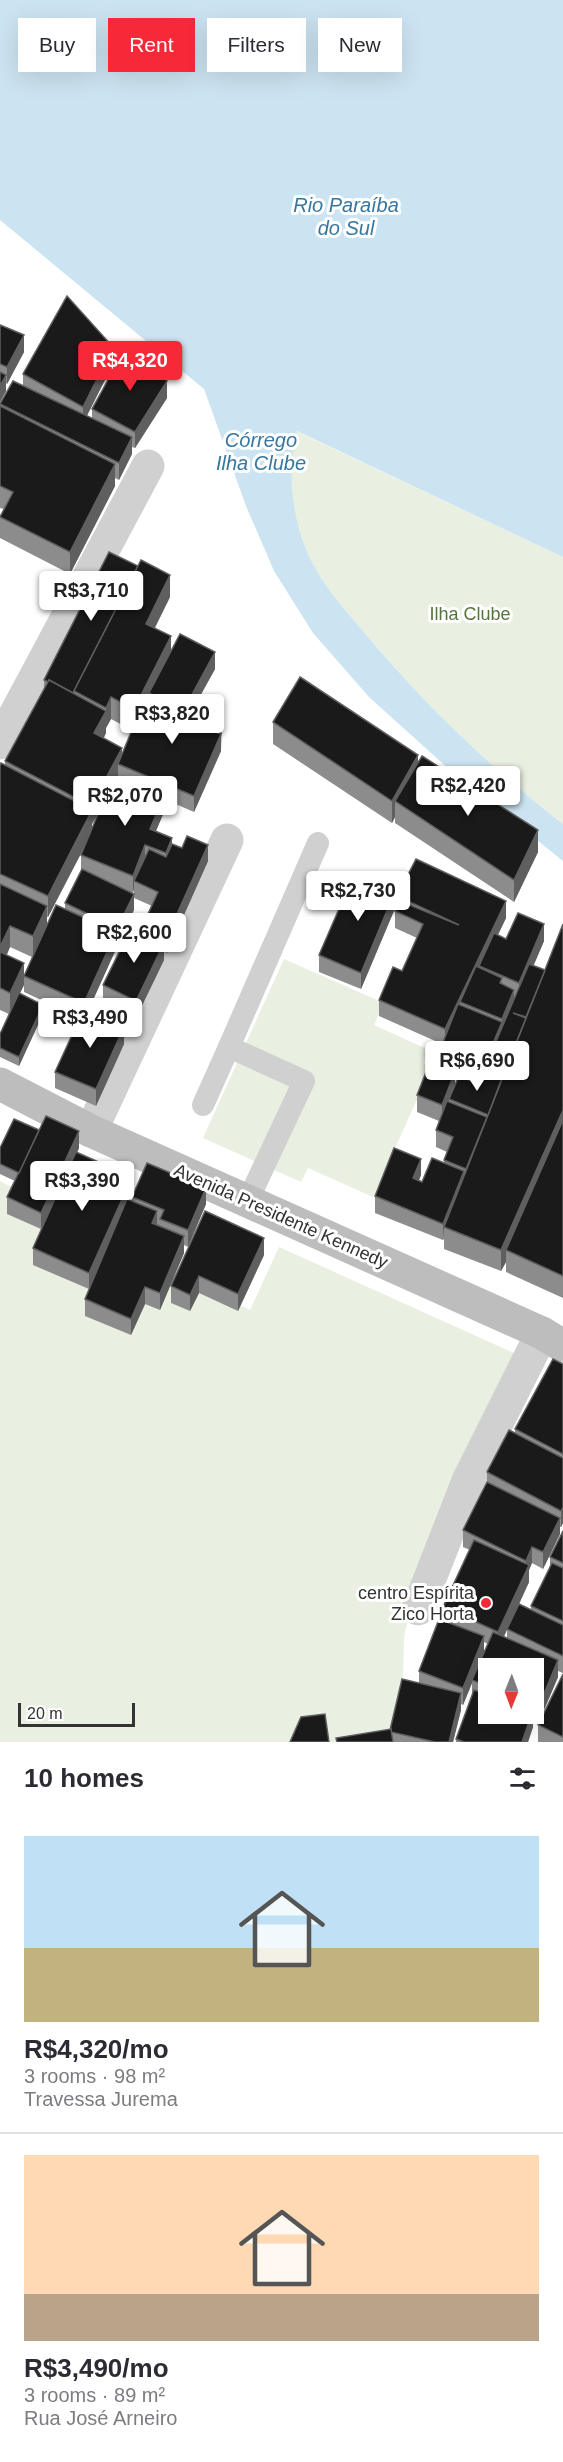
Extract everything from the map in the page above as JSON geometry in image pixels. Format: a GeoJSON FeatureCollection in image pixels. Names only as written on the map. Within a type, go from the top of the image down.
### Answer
{"type":"FeatureCollection","features":[{"type":"Feature","properties":{"kind":"main road","name":"Avenida Presidente Kennedy"},"geometry":{"type":"LineString","coordinates":[[0,1084],[92,1131],[552,1339]]}},
{"type":"Feature","properties":{"kind":"street"},"geometry":{"type":"LineString","coordinates":[[0,743],[148,466]]}},
{"type":"Feature","properties":{"kind":"street"},"geometry":{"type":"LineString","coordinates":[[92,1131],[227,840]]}},
{"type":"Feature","properties":{"kind":"street"},"geometry":{"type":"LineString","coordinates":[[418,1610],[468,1481],[552,1339]]}},
{"type":"Feature","properties":{"kind":"lane"},"geometry":{"type":"LineString","coordinates":[[203,1105],[318,843]]}},
{"type":"Feature","properties":{"kind":"lane"},"geometry":{"type":"LineString","coordinates":[[229,1047],[304,1081],[248,1200]]}},
{"type":"Feature","properties":{"kind":"green space","name":"Ilha Clube"},"geometry":{"type":"Polygon","coordinates":[[[296,431],[563,557],[563,824],[485,759],[436,712],[390,663],[325,584],[308,554],[293,507],[290,472],[296,431]]]}},
{"type":"Feature","properties":{"kind":"green space"},"geometry":{"type":"Polygon","coordinates":[[[284,959],[384,1003],[374,1025],[429,1050],[423,1063],[432,1066],[373,1197],[308,1168],[301,1182],[203,1138],[284,959]]]}},
{"type":"Feature","properties":{"kind":"green space"},"geometry":{"type":"Polygon","coordinates":[[[0,1181],[250,1310],[279,1247],[523,1357],[412,1602],[404,1637],[402,1712],[390,1742],[0,1742],[0,1181]]]}},
{"type":"Feature","properties":{"kind":"water","name":"Rio Paraíba do Sul"},"geometry":{"type":"Polygon","coordinates":[[[0,0],[563,0],[563,557],[297,431],[292,481],[293,499],[300,532],[313,564],[325,584],[390,663],[436,712],[485,759],[563,824],[563,861],[451,771],[369,697],[313,633],[274,571],[246,506],[204,389],[0,220],[0,0]]]}},
{"type":"Feature","properties":{"kind":"building"},"geometry":{"type":"Polygon","coordinates":[[[67,296],[113,347],[83,407],[23,374],[67,296]]]}},
{"type":"Feature","properties":{"kind":"building"},"geometry":{"type":"Polygon","coordinates":[[[0,325],[24,335],[7,367],[0,364],[0,325]]]}},
{"type":"Feature","properties":{"kind":"building"},"geometry":{"type":"Polygon","coordinates":[[[125,349],[167,381],[135,432],[92,409],[125,349]]]}},
{"type":"Feature","properties":{"kind":"building"},"geometry":{"type":"Polygon","coordinates":[[[0,372],[6,375],[0,386],[0,372]]]}},
{"type":"Feature","properties":{"kind":"building"},"geometry":{"type":"Polygon","coordinates":[[[13,381],[132,437],[119,463],[0,404],[13,381]]]}},
{"type":"Feature","properties":{"kind":"building"},"geometry":{"type":"Polygon","coordinates":[[[0,406],[115,464],[70,552],[0,517],[13,492],[0,486],[0,406]]]}},
{"type":"Feature","properties":{"kind":"building"},"geometry":{"type":"Polygon","coordinates":[[[109,552],[138,566],[73,693],[49,680],[48,682],[44,680],[109,552]]]}},
{"type":"Feature","properties":{"kind":"building"},"geometry":{"type":"Polygon","coordinates":[[[141,560],[170,575],[146,624],[171,636],[134,709],[111,697],[106,708],[74,691],[141,560]]]}},
{"type":"Feature","properties":{"kind":"building"},"geometry":{"type":"Polygon","coordinates":[[[180,634],[215,652],[183,711],[149,693],[180,634]]]}},
{"type":"Feature","properties":{"kind":"building"},"geometry":{"type":"Polygon","coordinates":[[[300,677],[418,755],[392,801],[273,722],[300,677]]]}},
{"type":"Feature","properties":{"kind":"building"},"geometry":{"type":"Polygon","coordinates":[[[49,680],[106,711],[94,733],[122,748],[91,806],[5,761],[49,680]]]}},
{"type":"Feature","properties":{"kind":"building"},"geometry":{"type":"Polygon","coordinates":[[[145,698],[187,716],[192,704],[222,716],[215,732],[221,734],[194,796],[118,764],[145,698]]]}},
{"type":"Feature","properties":{"kind":"building"},"geometry":{"type":"Polygon","coordinates":[[[422,756],[538,830],[514,880],[395,801],[422,756]]]}},
{"type":"Feature","properties":{"kind":"building"},"geometry":{"type":"Polygon","coordinates":[[[1,763],[92,810],[48,896],[0,874],[1,763]]]}},
{"type":"Feature","properties":{"kind":"building"},"geometry":{"type":"Polygon","coordinates":[[[114,775],[164,796],[150,829],[172,838],[166,853],[145,845],[133,876],[81,855],[114,775]]]}},
{"type":"Feature","properties":{"kind":"building"},"geometry":{"type":"Polygon","coordinates":[[[187,836],[208,845],[167,936],[143,925],[158,892],[134,881],[149,849],[166,857],[172,844],[182,848],[187,836]]]}},
{"type":"Feature","properties":{"kind":"building"},"geometry":{"type":"Polygon","coordinates":[[[416,859],[506,901],[445,1029],[379,1000],[393,967],[402,971],[423,924],[395,911],[400,901],[459,925],[397,896],[416,859]]]}},
{"type":"Feature","properties":{"kind":"building"},"geometry":{"type":"Polygon","coordinates":[[[82,869],[134,894],[117,928],[65,903],[82,869]]]}},
{"type":"Feature","properties":{"kind":"building"},"geometry":{"type":"Polygon","coordinates":[[[355,872],[396,889],[361,973],[319,955],[355,872]]]}},
{"type":"Feature","properties":{"kind":"building"},"geometry":{"type":"Polygon","coordinates":[[[0,884],[47,906],[33,936],[10,926],[0,947],[0,884]]]}},
{"type":"Feature","properties":{"kind":"building"},"geometry":{"type":"Polygon","coordinates":[[[56,905],[116,932],[84,1003],[24,976],[56,905]]]}},
{"type":"Feature","properties":{"kind":"building"},"geometry":{"type":"Polygon","coordinates":[[[518,913],[544,924],[519,983],[479,966],[494,933],[506,939],[518,913]]]}},
{"type":"Feature","properties":{"kind":"building"},"geometry":{"type":"Polygon","coordinates":[[[563,924],[563,1110],[501,1250],[444,1227],[563,924]]]}},
{"type":"Feature","properties":{"kind":"building"},"geometry":{"type":"Polygon","coordinates":[[[131,928],[164,943],[136,1001],[103,985],[131,928]]]}},
{"type":"Feature","properties":{"kind":"building"},"geometry":{"type":"Polygon","coordinates":[[[0,952],[24,963],[10,993],[0,988],[0,952]]]}},
{"type":"Feature","properties":{"kind":"building"},"geometry":{"type":"Polygon","coordinates":[[[529,964],[545,970],[526,1017],[513,1013],[526,1018],[504,1073],[486,1065],[529,964]]]}},
{"type":"Feature","properties":{"kind":"building"},"geometry":{"type":"Polygon","coordinates":[[[476,966],[502,978],[500,983],[514,990],[502,1019],[460,1002],[476,966]]]}},
{"type":"Feature","properties":{"kind":"building"},"geometry":{"type":"Polygon","coordinates":[[[19,993],[43,1005],[19,1057],[0,1048],[0,1034],[19,993]]]}},
{"type":"Feature","properties":{"kind":"building"},"geometry":{"type":"Polygon","coordinates":[[[458,1004],[502,1022],[483,1067],[440,1050],[458,1004]]]}},
{"type":"Feature","properties":{"kind":"building"},"geometry":{"type":"Polygon","coordinates":[[[84,1009],[124,1027],[96,1089],[55,1072],[84,1009]]]}},
{"type":"Feature","properties":{"kind":"building"},"geometry":{"type":"Polygon","coordinates":[[[430,1062],[455,1072],[442,1105],[417,1095],[430,1062]]]}},
{"type":"Feature","properties":{"kind":"building"},"geometry":{"type":"Polygon","coordinates":[[[482,1069],[502,1078],[488,1115],[449,1099],[459,1076],[476,1083],[482,1069]]]}},
{"type":"Feature","properties":{"kind":"building"},"geometry":{"type":"Polygon","coordinates":[[[447,1101],[487,1117],[466,1169],[444,1160],[453,1137],[436,1130],[447,1101]]]}},
{"type":"Feature","properties":{"kind":"building"},"geometry":{"type":"Polygon","coordinates":[[[46,1116],[79,1131],[41,1213],[7,1197],[46,1116]]]}},
{"type":"Feature","properties":{"kind":"building"},"geometry":{"type":"Polygon","coordinates":[[[14,1119],[39,1130],[19,1173],[0,1164],[0,1148],[14,1119]]]}},
{"type":"Feature","properties":{"kind":"building"},"geometry":{"type":"Polygon","coordinates":[[[563,1120],[563,1276],[506,1250],[563,1120]]]}},
{"type":"Feature","properties":{"kind":"building"},"geometry":{"type":"Polygon","coordinates":[[[394,1148],[421,1159],[413,1178],[422,1182],[432,1158],[464,1171],[443,1224],[375,1196],[394,1148]]]}},
{"type":"Feature","properties":{"kind":"building"},"geometry":{"type":"Polygon","coordinates":[[[76,1152],[132,1177],[89,1273],[33,1248],[76,1152]]]}},
{"type":"Feature","properties":{"kind":"building"},"geometry":{"type":"Polygon","coordinates":[[[147,1163],[206,1188],[188,1230],[160,1219],[164,1210],[132,1197],[147,1163]]]}},
{"type":"Feature","properties":{"kind":"building"},"geometry":{"type":"Polygon","coordinates":[[[127,1199],[157,1211],[152,1223],[184,1236],[160,1293],[145,1287],[131,1319],[85,1299],[127,1199]]]}},
{"type":"Feature","properties":{"kind":"building"},"geometry":{"type":"Polygon","coordinates":[[[205,1211],[264,1238],[238,1294],[199,1276],[190,1295],[171,1286],[205,1211]]]}},
{"type":"Feature","properties":{"kind":"building"},"geometry":{"type":"Polygon","coordinates":[[[553,1359],[563,1364],[563,1454],[515,1429],[553,1359]]]}},
{"type":"Feature","properties":{"kind":"building"},"geometry":{"type":"Polygon","coordinates":[[[509,1430],[563,1458],[563,1507],[561,1511],[487,1472],[509,1430]]]}},
{"type":"Feature","properties":{"kind":"building"},"geometry":{"type":"Polygon","coordinates":[[[487,1482],[560,1518],[543,1552],[532,1547],[526,1561],[463,1530],[487,1482]]]}},
{"type":"Feature","properties":{"kind":"building"},"geometry":{"type":"Polygon","coordinates":[[[563,1531],[563,1563],[550,1557],[563,1531]]]}},
{"type":"Feature","properties":{"kind":"building","name":"centro Espírita Zico Horta"},"geometry":{"type":"Polygon","coordinates":[[[474,1540],[529,1565],[498,1632],[443,1607],[474,1540]]]}},
{"type":"Feature","properties":{"kind":"building"},"geometry":{"type":"Polygon","coordinates":[[[552,1563],[563,1568],[563,1621],[531,1606],[552,1563]]]}},
{"type":"Feature","properties":{"kind":"building"},"geometry":{"type":"Polygon","coordinates":[[[519,1604],[563,1625],[563,1656],[507,1629],[519,1604]]]}},
{"type":"Feature","properties":{"kind":"building"},"geometry":{"type":"Polygon","coordinates":[[[439,1619],[484,1636],[463,1688],[419,1671],[439,1619]]]}},
{"type":"Feature","properties":{"kind":"building"},"geometry":{"type":"Polygon","coordinates":[[[493,1632],[558,1660],[544,1694],[544,1658],[482,1658],[493,1632]]]}},
{"type":"Feature","properties":{"kind":"building"},"geometry":{"type":"Polygon","coordinates":[[[478,1666],[478,1682],[472,1680],[478,1666]]]}},
{"type":"Feature","properties":{"kind":"building"},"geometry":{"type":"Polygon","coordinates":[[[563,1674],[563,1737],[538,1725],[544,1724],[544,1713],[563,1674]]]}},
{"type":"Feature","properties":{"kind":"building"},"geometry":{"type":"Polygon","coordinates":[[[402,1679],[461,1693],[449,1742],[435,1742],[391,1732],[402,1679]]]}},
{"type":"Feature","properties":{"kind":"building"},"geometry":{"type":"Polygon","coordinates":[[[474,1690],[478,1691],[478,1724],[528,1724],[522,1742],[464,1742],[456,1739],[474,1690]]]}},
{"type":"Feature","properties":{"kind":"building"},"geometry":{"type":"Polygon","coordinates":[[[325,1714],[329,1742],[290,1742],[301,1717],[325,1714]]]}},
{"type":"Feature","properties":{"kind":"building"},"geometry":{"type":"Polygon","coordinates":[[[391,1729],[393,1742],[337,1742],[336,1738],[391,1729]]]}},
{"type":"Feature","properties":{"kind":"place","name":"centro Espírita Zico Horta"},"geometry":{"type":"Point","coordinates":[486,1603]}},
{"type":"Feature","properties":{"kind":"water label","name":"Córrego Ilha Clube"},"geometry":{"type":"Point","coordinates":[261,452]}}]}
